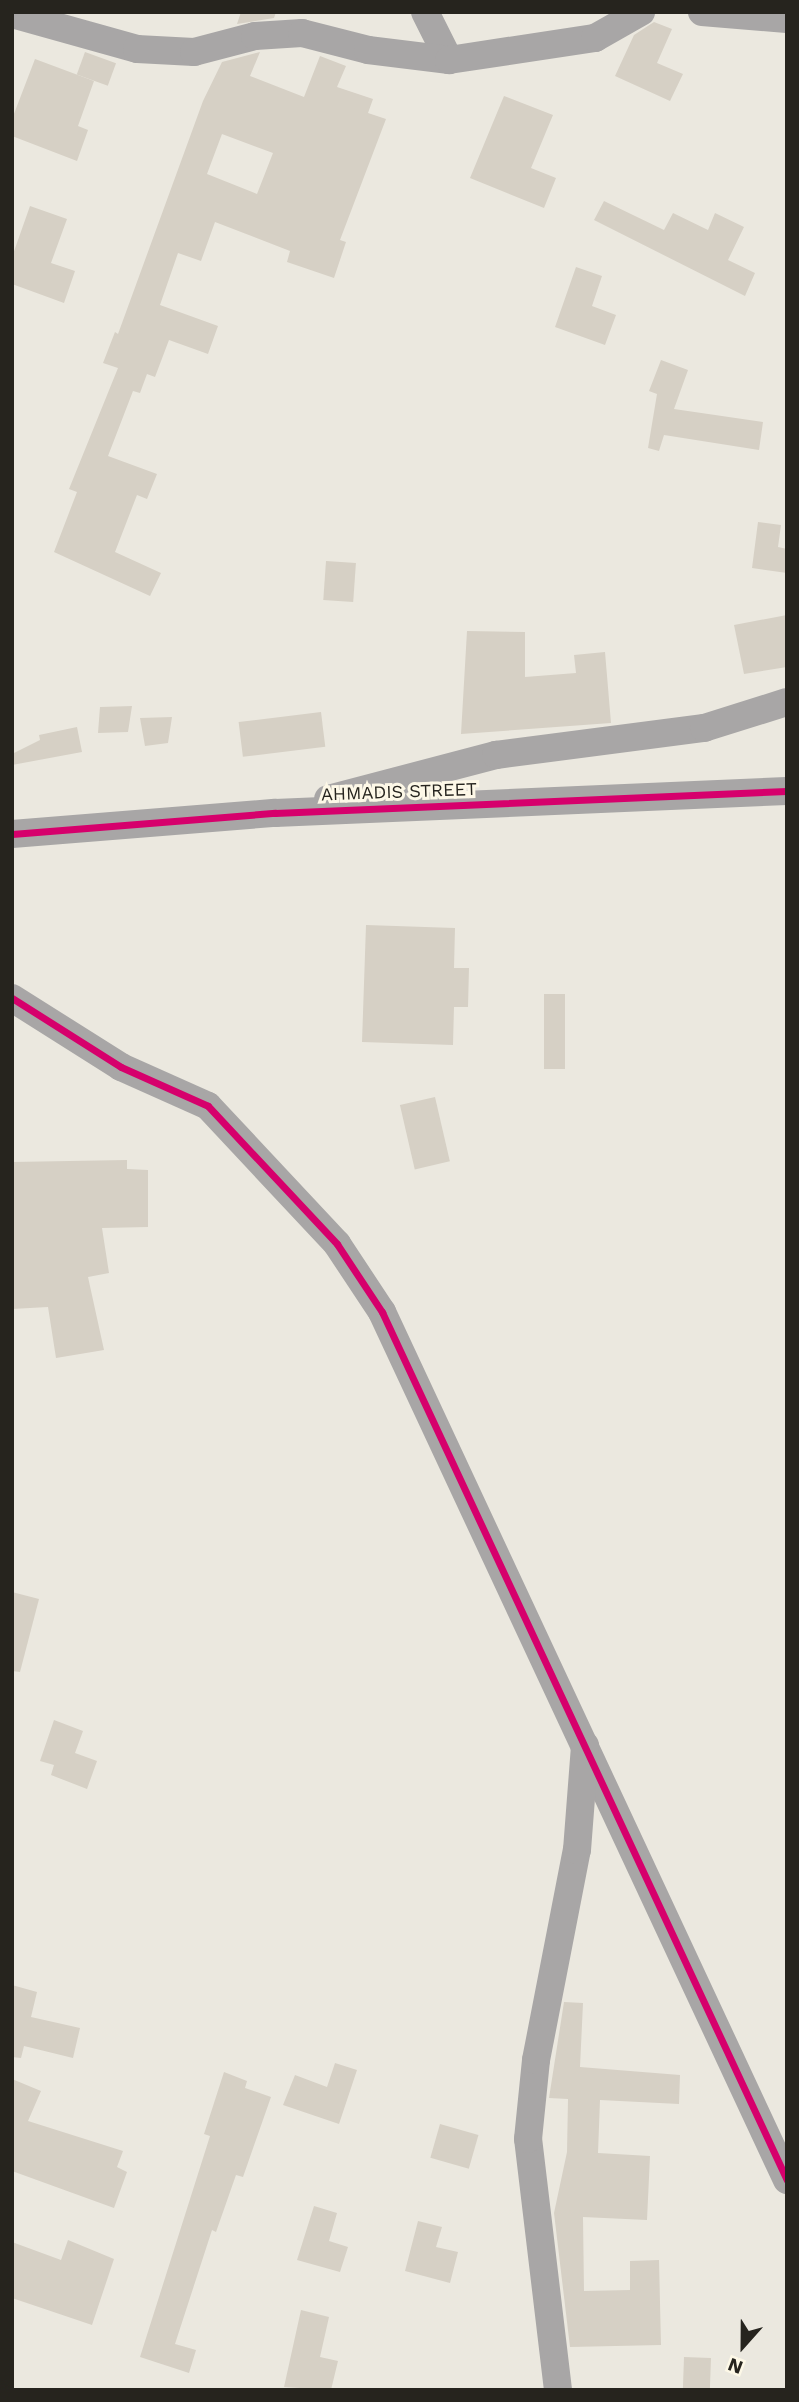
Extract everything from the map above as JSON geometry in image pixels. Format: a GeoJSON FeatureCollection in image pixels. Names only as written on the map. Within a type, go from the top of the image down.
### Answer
{"type":"FeatureCollection","features":[{"type":"Feature","properties":{"kind":"street"},"geometry":{"type":"LineString","coordinates":[[425,12],[450,60]]}},
{"type":"Feature","properties":{"kind":"street"},"geometry":{"type":"LineString","coordinates":[[12,14],[137,49],[194,52],[254,36],[302,33],[368,50],[450,60],[595,38],[641,12]]}},
{"type":"Feature","properties":{"kind":"street"},"geometry":{"type":"LineString","coordinates":[[702,12],[787,19]]}},
{"type":"Feature","properties":{"kind":"street"},"geometry":{"type":"LineString","coordinates":[[275,813],[496,755],[704,728],[787,702]]}},
{"type":"Feature","properties":{"kind":"street","name":"AHMADIS STREET"},"geometry":{"type":"LineString","coordinates":[[12,834],[275,813],[787,791]]}},
{"type":"Feature","properties":{"kind":"street"},"geometry":{"type":"LineString","coordinates":[[12,998],[121,1067],[208,1106],[337,1244],[382,1312],[586,1742],[787,2180]]}},
{"type":"Feature","properties":{"kind":"street"},"geometry":{"type":"LineString","coordinates":[[558,2390],[528,2139],[536,2060],[577,1850],[586,1742]]}},
{"type":"Feature","properties":{"kind":"building"},"geometry":{"type":"Polygon","coordinates":[[[241,12],[276,12],[274,18],[237,24],[241,12]]]}},
{"type":"Feature","properties":{"kind":"building"},"geometry":{"type":"Polygon","coordinates":[[[654,22],[672,29],[657,63],[683,74],[670,101],[615,76],[634,35],[654,22]]]}},
{"type":"Feature","properties":{"kind":"building"},"geometry":{"type":"Polygon","coordinates":[[[85,52],[116,63],[108,86],[77,75],[85,52]]]}},
{"type":"Feature","properties":{"kind":"building"},"geometry":{"type":"Polygon","coordinates":[[[260,52],[250,76],[304,97],[320,56],[346,66],[337,87],[373,99],[368,113],[386,119],[340,240],[346,242],[334,278],[287,262],[290,251],[215,222],[201,261],[178,253],[160,305],[218,326],[208,354],[169,340],[155,377],[147,374],[140,393],[133,391],[108,456],[157,474],[147,499],[137,495],[115,552],[161,573],[150,596],[54,552],[77,492],[69,489],[118,368],[103,363],[115,332],[118,334],[203,101],[222,62],[260,52]],[[222,134],[207,174],[257,194],[273,153],[222,134]]]}},
{"type":"Feature","properties":{"kind":"building"},"geometry":{"type":"Polygon","coordinates":[[[35,59],[94,81],[78,126],[88,130],[77,161],[12,136],[12,119],[35,59]]]}},
{"type":"Feature","properties":{"kind":"building"},"geometry":{"type":"Polygon","coordinates":[[[504,96],[553,115],[531,168],[556,178],[544,208],[470,178],[504,96]]]}},
{"type":"Feature","properties":{"kind":"building"},"geometry":{"type":"Polygon","coordinates":[[[604,201],[664,230],[673,213],[708,230],[715,213],[744,227],[728,260],[755,273],[745,296],[594,220],[604,201]]]}},
{"type":"Feature","properties":{"kind":"building"},"geometry":{"type":"Polygon","coordinates":[[[30,206],[67,219],[51,263],[75,271],[64,303],[12,284],[12,257],[30,206]]]}},
{"type":"Feature","properties":{"kind":"building"},"geometry":{"type":"Polygon","coordinates":[[[576,267],[602,276],[592,306],[616,315],[605,345],[555,327],[576,267]]]}},
{"type":"Feature","properties":{"kind":"building"},"geometry":{"type":"Polygon","coordinates":[[[661,360],[688,370],[674,409],[763,422],[759,450],[664,435],[659,451],[648,448],[657,394],[649,391],[661,360]]]}},
{"type":"Feature","properties":{"kind":"building"},"geometry":{"type":"Polygon","coordinates":[[[758,522],[781,525],[778,547],[787,549],[787,573],[752,568],[758,522]]]}},
{"type":"Feature","properties":{"kind":"building"},"geometry":{"type":"Polygon","coordinates":[[[326,561],[356,563],[353,602],[323,600],[326,561]]]}},
{"type":"Feature","properties":{"kind":"building"},"geometry":{"type":"Polygon","coordinates":[[[787,615],[787,667],[744,674],[734,625],[787,615]]]}},
{"type":"Feature","properties":{"kind":"building"},"geometry":{"type":"Polygon","coordinates":[[[467,631],[525,632],[525,677],[576,673],[574,655],[605,652],[611,723],[461,734],[467,631]]]}},
{"type":"Feature","properties":{"kind":"building"},"geometry":{"type":"Polygon","coordinates":[[[132,706],[128,732],[98,733],[100,707],[132,706]]]}},
{"type":"Feature","properties":{"kind":"building"},"geometry":{"type":"Polygon","coordinates":[[[321,712],[325,747],[243,757],[239,722],[321,712]]]}},
{"type":"Feature","properties":{"kind":"building"},"geometry":{"type":"Polygon","coordinates":[[[172,717],[168,743],[145,746],[140,718],[172,717]]]}},
{"type":"Feature","properties":{"kind":"building"},"geometry":{"type":"Polygon","coordinates":[[[77,727],[82,752],[12,765],[12,754],[40,740],[39,735],[77,727]]]}},
{"type":"Feature","properties":{"kind":"building"},"geometry":{"type":"Polygon","coordinates":[[[366,925],[455,928],[454,968],[469,968],[468,1007],[454,1007],[453,1045],[362,1042],[366,925]]]}},
{"type":"Feature","properties":{"kind":"building"},"geometry":{"type":"Polygon","coordinates":[[[544,994],[565,994],[565,1069],[544,1069],[544,994]]]}},
{"type":"Feature","properties":{"kind":"building"},"geometry":{"type":"Polygon","coordinates":[[[435,1097],[450,1161],[415,1169],[400,1105],[435,1097]]]}},
{"type":"Feature","properties":{"kind":"building"},"geometry":{"type":"Polygon","coordinates":[[[127,1160],[127,1169],[148,1170],[148,1227],[102,1228],[109,1273],[88,1277],[104,1350],[56,1358],[48,1307],[12,1309],[12,1162],[127,1160]]]}},
{"type":"Feature","properties":{"kind":"building"},"geometry":{"type":"Polygon","coordinates":[[[12,1592],[39,1599],[20,1672],[12,1671],[12,1592]]]}},
{"type":"Feature","properties":{"kind":"building"},"geometry":{"type":"Polygon","coordinates":[[[54,1720],[83,1731],[75,1753],[97,1761],[87,1789],[51,1775],[54,1765],[40,1761],[54,1720]]]}},
{"type":"Feature","properties":{"kind":"building"},"geometry":{"type":"Polygon","coordinates":[[[12,1985],[37,1992],[31,2017],[80,2028],[73,2058],[24,2046],[21,2058],[12,2057],[12,1985]]]}},
{"type":"Feature","properties":{"kind":"building"},"geometry":{"type":"Polygon","coordinates":[[[564,2002],[583,2003],[580,2067],[680,2075],[679,2104],[600,2100],[598,2153],[650,2156],[647,2220],[583,2217],[584,2291],[630,2290],[630,2261],[659,2260],[661,2345],[570,2347],[554,2213],[567,2152],[568,2099],[549,2098],[564,2002]]]}},
{"type":"Feature","properties":{"kind":"building"},"geometry":{"type":"Polygon","coordinates":[[[335,2063],[357,2070],[339,2124],[283,2105],[295,2075],[327,2087],[335,2063]]]}},
{"type":"Feature","properties":{"kind":"building"},"geometry":{"type":"Polygon","coordinates":[[[224,2072],[247,2081],[245,2088],[271,2097],[243,2177],[236,2175],[216,2232],[212,2230],[175,2344],[196,2350],[189,2373],[140,2357],[210,2136],[204,2134],[224,2072]]]}},
{"type":"Feature","properties":{"kind":"building"},"geometry":{"type":"Polygon","coordinates":[[[12,2079],[41,2091],[28,2121],[123,2151],[117,2167],[127,2172],[114,2208],[12,2171],[12,2079]]]}},
{"type":"Feature","properties":{"kind":"building"},"geometry":{"type":"Polygon","coordinates":[[[440,2124],[478,2135],[469,2169],[430,2158],[440,2124]]]}},
{"type":"Feature","properties":{"kind":"building"},"geometry":{"type":"Polygon","coordinates":[[[314,2206],[337,2213],[329,2241],[348,2247],[340,2272],[297,2260],[314,2206]]]}},
{"type":"Feature","properties":{"kind":"building"},"geometry":{"type":"Polygon","coordinates":[[[418,2221],[442,2227],[436,2247],[458,2252],[450,2283],[405,2271],[418,2221]]]}},
{"type":"Feature","properties":{"kind":"building"},"geometry":{"type":"Polygon","coordinates":[[[68,2240],[114,2259],[92,2325],[12,2298],[12,2242],[61,2260],[68,2240]]]}},
{"type":"Feature","properties":{"kind":"building"},"geometry":{"type":"Polygon","coordinates":[[[301,2310],[329,2317],[320,2357],[338,2361],[331,2390],[284,2387],[301,2310]]]}},
{"type":"Feature","properties":{"kind":"building"},"geometry":{"type":"Polygon","coordinates":[[[684,2357],[711,2358],[710,2390],[683,2390],[684,2357]]]}},
{"type":"Feature","properties":{"kind":"cycle path"},"geometry":{"type":"LineString","coordinates":[[12,834],[275,813],[787,791]]}},
{"type":"Feature","properties":{"kind":"cycle path"},"geometry":{"type":"LineString","coordinates":[[12,998],[121,1067],[208,1106],[337,1244],[382,1312],[787,2180]]}}]}
